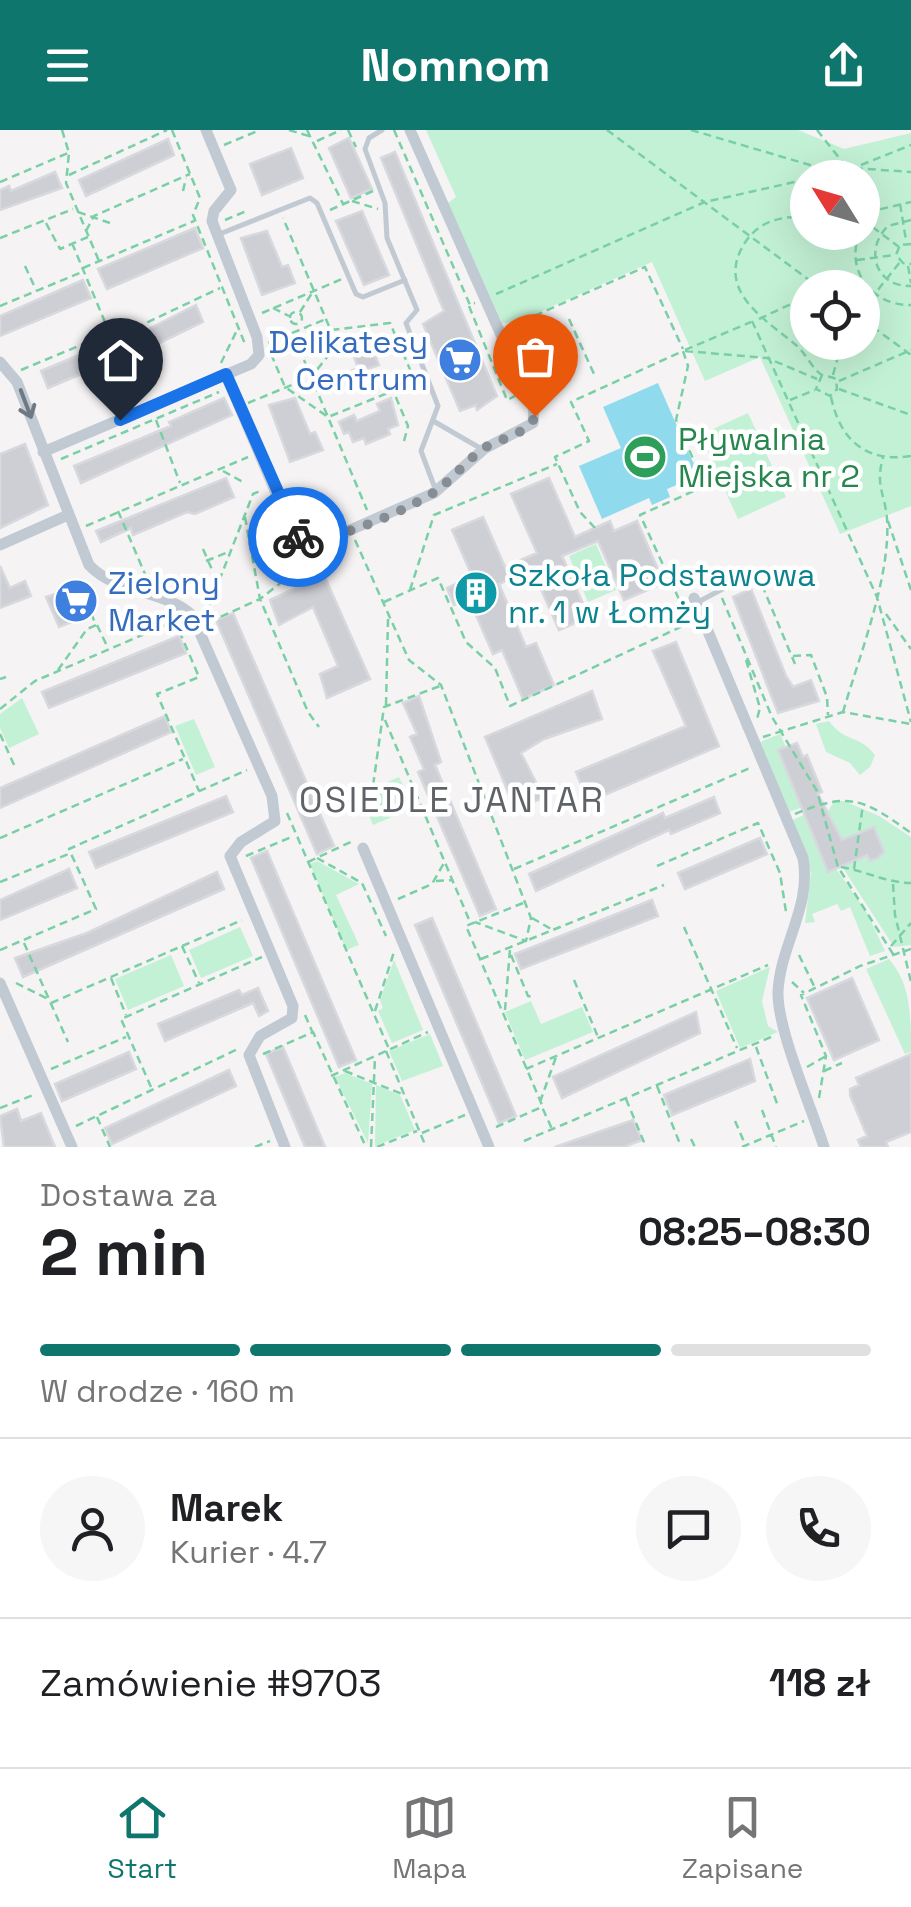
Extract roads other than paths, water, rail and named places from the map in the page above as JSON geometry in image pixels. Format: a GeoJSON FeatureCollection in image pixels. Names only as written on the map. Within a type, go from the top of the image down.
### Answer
{"type":"FeatureCollection","features":[{"type":"Feature","properties":{"kind":"street"},"geometry":{"type":"LineString","coordinates":[[44,452],[222,372],[252,363],[260,346],[216,236],[214,211],[231,190],[206,130]]}},
{"type":"Feature","properties":{"kind":"street"},"geometry":{"type":"LineString","coordinates":[[222,372],[290,526],[303,540],[330,539],[436,491],[484,449],[533,423],[534,409],[410,130]]}},
{"type":"Feature","properties":{"kind":"street"},"geometry":{"type":"LineString","coordinates":[[0,362],[14,374],[85,557],[100,575],[181,606],[202,623],[276,808],[276,822],[240,842],[230,856],[293,1013],[287,1023],[253,1043],[249,1055],[282,1142]]}},
{"type":"Feature","properties":{"kind":"street"},"geometry":{"type":"LineString","coordinates":[[0,545],[68,516]]}},
{"type":"Feature","properties":{"kind":"street"},"geometry":{"type":"LineString","coordinates":[[695,601],[803,858],[806,893],[778,1002],[824,1147]]}},
{"type":"Feature","properties":{"kind":"street"},"geometry":{"type":"LineString","coordinates":[[363,848],[488,1147]]}},
{"type":"Feature","properties":{"kind":"street"},"geometry":{"type":"LineString","coordinates":[[0,983],[72,1147]]}},
{"type":"Feature","properties":{"kind":"lane"},"geometry":{"type":"LineString","coordinates":[[382,130],[369,138],[365,149],[387,212],[386,234],[417,310],[406,322],[438,406],[436,422],[422,451],[436,491]]}},
{"type":"Feature","properties":{"kind":"lane"},"geometry":{"type":"LineString","coordinates":[[216,236],[310,198],[322,214],[348,277],[363,298],[405,280]]}},
{"type":"Feature","properties":{"kind":"lane"},"geometry":{"type":"LineString","coordinates":[[436,422],[484,449]]}},
{"type":"Feature","properties":{"kind":"lane"},"geometry":{"type":"LineString","coordinates":[[695,601],[753,573]]}},
{"type":"Feature","properties":{"kind":"water","name":"Pływalnia Miejska nr 2"},"geometry":{"type":"Polygon","coordinates":[[[658,383],[699,476],[667,489],[670,497],[652,505],[649,498],[602,519],[579,466],[621,448],[603,407],[658,383]]]}},
{"type":"Feature","properties":{"kind":"place","name":"Delikatesy Centrum"},"geometry":{"type":"Point","coordinates":[460,360]}},
{"type":"Feature","properties":{"kind":"place","name":"Pływalnia Miejska nr 2"},"geometry":{"type":"Point","coordinates":[645,457]}},
{"type":"Feature","properties":{"kind":"place","name":"Szkoła Podstawowa nr. 1 w Łomży"},"geometry":{"type":"Point","coordinates":[476,593]}},
{"type":"Feature","properties":{"kind":"place","name":"Zielony Market"},"geometry":{"type":"Point","coordinates":[76,601]}},
{"type":"Feature","properties":{"kind":"district","name":"OSIEDLE JANTAR"},"geometry":{"type":"Point","coordinates":[452,800]}}]}
